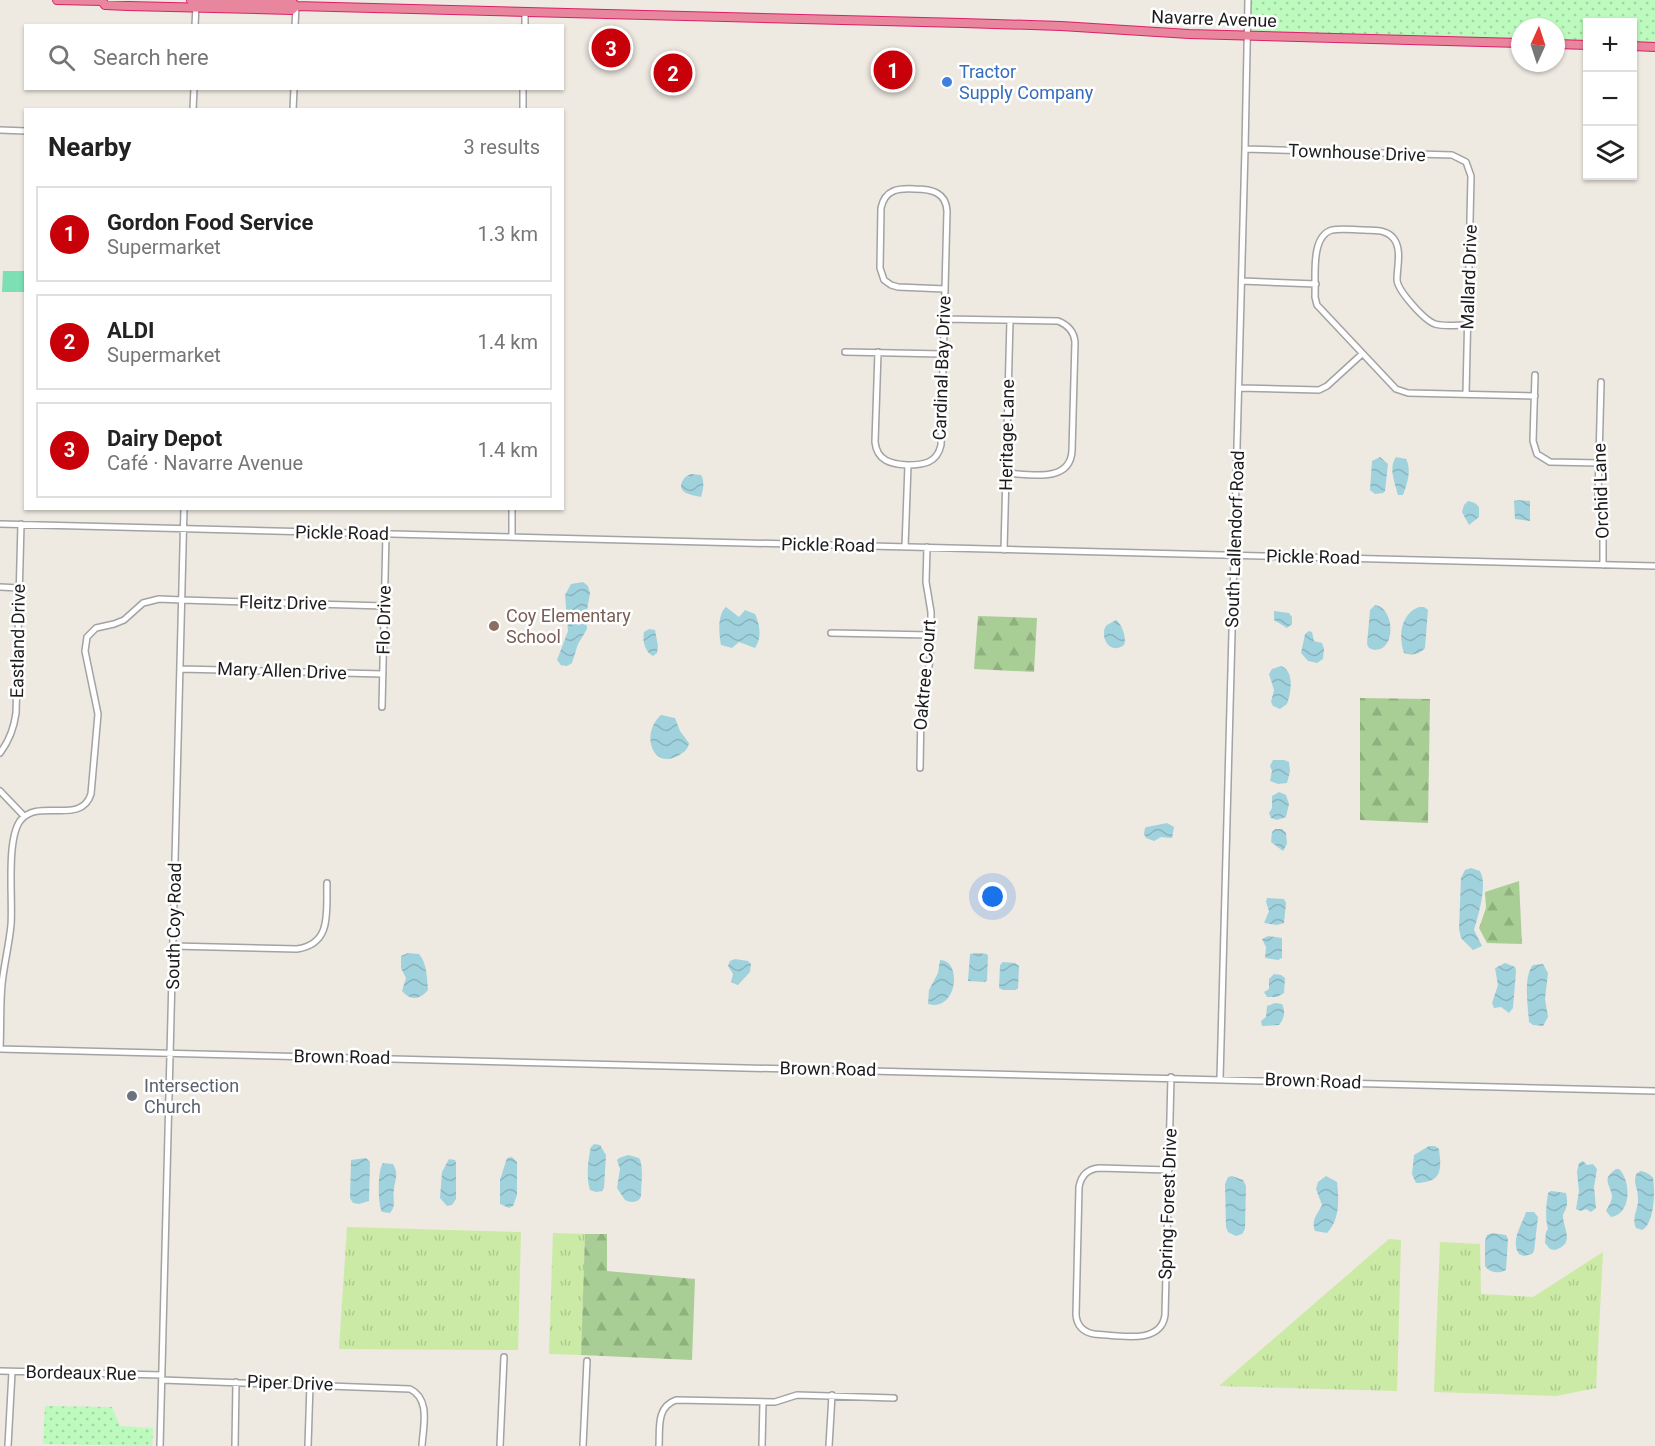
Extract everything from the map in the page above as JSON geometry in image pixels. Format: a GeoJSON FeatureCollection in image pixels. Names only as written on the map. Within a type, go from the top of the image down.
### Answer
{"type":"FeatureCollection","features":[{"type":"Feature","properties":{"kind":"highway","name":"Navarre Avenue"},"geometry":{"type":"LineString","coordinates":[[57,0],[103,1],[105,5],[285,2],[296,6],[1061,26],[1247,36],[1511,43]]}},
{"type":"Feature","properties":{"kind":"highway","name":"Navarre Avenue"},"geometry":{"type":"LineString","coordinates":[[191,0],[196,3],[266,9],[292,10],[296,6]]}},
{"type":"Feature","properties":{"kind":"highway"},"geometry":{"type":"LineString","coordinates":[[266,9],[283,6],[285,2]]}},
{"type":"Feature","properties":{"kind":"highway"},"geometry":{"type":"LineString","coordinates":[[1565,44],[1583,45]]}},
{"type":"Feature","properties":{"kind":"highway"},"geometry":{"type":"LineString","coordinates":[[1637,46],[1655,47]]}},
{"type":"Feature","properties":{"kind":"street","name":"South Lallendorf Road"},"geometry":{"type":"LineString","coordinates":[[1220,1079],[1248,0]]}},
{"type":"Feature","properties":{"kind":"street"},"geometry":{"type":"LineString","coordinates":[[195,24],[196,3]]}},
{"type":"Feature","properties":{"kind":"street"},"geometry":{"type":"LineString","coordinates":[[295,24],[296,6]]}},
{"type":"Feature","properties":{"kind":"street"},"geometry":{"type":"LineString","coordinates":[[525,12],[525,24]]}},
{"type":"Feature","properties":{"kind":"street"},"geometry":{"type":"LineString","coordinates":[[193,108],[194,90]]}},
{"type":"Feature","properties":{"kind":"street"},"geometry":{"type":"LineString","coordinates":[[293,108],[294,90]]}},
{"type":"Feature","properties":{"kind":"street"},"geometry":{"type":"LineString","coordinates":[[523,90],[523,108]]}},
{"type":"Feature","properties":{"kind":"street"},"geometry":{"type":"LineString","coordinates":[[0,130],[24,131]]}},
{"type":"Feature","properties":{"kind":"street","name":"Townhouse Drive"},"geometry":{"type":"LineString","coordinates":[[1245,149],[1452,155],[1466,162]]}},
{"type":"Feature","properties":{"kind":"street","name":"Mallard Drive"},"geometry":{"type":"LineString","coordinates":[[1466,162],[1471,176],[1466,394]]}},
{"type":"Feature","properties":{"kind":"street","name":"Cardinal Bay Drive"},"geometry":{"type":"LineString","coordinates":[[908,465],[926,464],[933,460],[939,452],[945,289],[946,204],[935,191],[896,189],[883,201],[881,274],[887,283],[896,287],[945,289]]}},
{"type":"Feature","properties":{"kind":"street"},"geometry":{"type":"LineString","coordinates":[[1467,325],[1432,323],[1403,294],[1397,283],[1397,245],[1392,237],[1382,231],[1335,230],[1324,234],[1317,245],[1316,300],[1319,308],[1394,388],[1400,392],[1535,396]]}},
{"type":"Feature","properties":{"kind":"street"},"geometry":{"type":"LineString","coordinates":[[1242,281],[1316,284]]}},
{"type":"Feature","properties":{"kind":"street"},"geometry":{"type":"LineString","coordinates":[[944,319],[1055,321],[1067,326],[1072,332],[1075,342],[1070,461],[1064,470],[1055,474],[1006,473]]}},
{"type":"Feature","properties":{"kind":"street","name":"Heritage Lane"},"geometry":{"type":"LineString","coordinates":[[1004,550],[1010,320]]}},
{"type":"Feature","properties":{"kind":"street"},"geometry":{"type":"LineString","coordinates":[[845,352],[943,354]]}},
{"type":"Feature","properties":{"kind":"street"},"geometry":{"type":"LineString","coordinates":[[878,352],[876,449],[889,463],[908,465],[905,547]]}},
{"type":"Feature","properties":{"kind":"street"},"geometry":{"type":"LineString","coordinates":[[1239,388],[1319,390],[1327,386],[1362,354]]}},
{"type":"Feature","properties":{"kind":"street"},"geometry":{"type":"LineString","coordinates":[[1535,375],[1533,444],[1538,454],[1551,462],[1599,464]]}},
{"type":"Feature","properties":{"kind":"street","name":"Orchid Lane"},"geometry":{"type":"LineString","coordinates":[[1601,382],[1598,497],[1603,525],[1603,565]]}},
{"type":"Feature","properties":{"kind":"street","name":"South Coy Road"},"geometry":{"type":"LineString","coordinates":[[160,1446],[184,510]]}},
{"type":"Feature","properties":{"kind":"street"},"geometry":{"type":"LineString","coordinates":[[512,510],[512,537]]}},
{"type":"Feature","properties":{"kind":"street","name":"Pickle Road"},"geometry":{"type":"LineString","coordinates":[[0,524],[1655,567]]}},
{"type":"Feature","properties":{"kind":"street","name":"Eastland Drive"},"geometry":{"type":"LineString","coordinates":[[0,753],[13,731],[16,712],[21,524]]}},
{"type":"Feature","properties":{"kind":"street","name":"Flo Drive"},"geometry":{"type":"LineString","coordinates":[[382,707],[386,534]]}},
{"type":"Feature","properties":{"kind":"street","name":"Oaktree Court"},"geometry":{"type":"LineString","coordinates":[[920,768],[921,710],[929,666],[931,635],[931,612],[926,582],[927,547]]}},
{"type":"Feature","properties":{"kind":"street"},"geometry":{"type":"LineString","coordinates":[[0,587],[19,588]]}},
{"type":"Feature","properties":{"kind":"street","name":"Fleitz Drive"},"geometry":{"type":"LineString","coordinates":[[24,816],[39,810],[70,810],[83,806],[91,794],[98,714],[85,651],[87,637],[96,628],[124,620],[143,603],[154,600],[384,606]]}},
{"type":"Feature","properties":{"kind":"street"},"geometry":{"type":"LineString","coordinates":[[831,633],[931,635]]}},
{"type":"Feature","properties":{"kind":"street","name":"Mary Allen Drive"},"geometry":{"type":"LineString","coordinates":[[180,669],[383,674]]}},
{"type":"Feature","properties":{"kind":"street"},"geometry":{"type":"LineString","coordinates":[[0,791],[24,816],[14,834],[11,923],[2,969],[0,1048]]}},
{"type":"Feature","properties":{"kind":"street"},"geometry":{"type":"LineString","coordinates":[[173,946],[305,948],[317,941],[324,929],[327,883]]}},
{"type":"Feature","properties":{"kind":"street","name":"Brown Road"},"geometry":{"type":"LineString","coordinates":[[0,1048],[1655,1091]]}},
{"type":"Feature","properties":{"kind":"street","name":"Spring Forest Drive"},"geometry":{"type":"LineString","coordinates":[[1169,1170],[1094,1168],[1082,1177],[1079,1187],[1076,1320],[1087,1332],[1145,1336],[1159,1330],[1165,1318],[1169,1170],[1171,1077]]}},
{"type":"Feature","properties":{"kind":"street"},"geometry":{"type":"LineString","coordinates":[[500,1446],[504,1357]]}},
{"type":"Feature","properties":{"kind":"street"},"geometry":{"type":"LineString","coordinates":[[583,1446],[587,1361]]}},
{"type":"Feature","properties":{"kind":"street","name":"Bordeaux Rue"},"geometry":{"type":"LineString","coordinates":[[0,1371],[162,1377]]}},
{"type":"Feature","properties":{"kind":"street"},"geometry":{"type":"LineString","coordinates":[[8,1446],[12,1372]]}},
{"type":"Feature","properties":{"kind":"street","name":"Piper Drive"},"geometry":{"type":"LineString","coordinates":[[162,1377],[406,1388],[417,1393],[424,1408],[423,1446]]}},
{"type":"Feature","properties":{"kind":"street"},"geometry":{"type":"LineString","coordinates":[[235,1446],[236,1382]]}},
{"type":"Feature","properties":{"kind":"street"},"geometry":{"type":"LineString","coordinates":[[308,1446],[310,1384]]}},
{"type":"Feature","properties":{"kind":"street"},"geometry":{"type":"LineString","coordinates":[[659,1446],[661,1414],[665,1407],[673,1401],[763,1402],[780,1401],[796,1395],[894,1398]]}},
{"type":"Feature","properties":{"kind":"street"},"geometry":{"type":"LineString","coordinates":[[829,1446],[832,1395]]}},
{"type":"Feature","properties":{"kind":"street"},"geometry":{"type":"LineString","coordinates":[[762,1446],[763,1402]]}},
{"type":"Feature","properties":{"kind":"green space"},"geometry":{"type":"Polygon","coordinates":[[[1248,0],[1655,0],[1655,47],[1637,46],[1637,18],[1583,18],[1583,45],[1565,44],[1565,18],[1511,18],[1511,43],[1247,36],[1248,0]]]}},
{"type":"Feature","properties":{"kind":"green space"},"geometry":{"type":"Polygon","coordinates":[[[3,271],[24,271],[24,292],[2,292],[3,271]]]}},
{"type":"Feature","properties":{"kind":"green space"},"geometry":{"type":"Polygon","coordinates":[[[978,616],[1037,618],[1034,672],[974,669],[978,616]]]}},
{"type":"Feature","properties":{"kind":"green space"},"geometry":{"type":"Polygon","coordinates":[[[1360,698],[1430,699],[1428,823],[1360,820],[1360,698]]]}},
{"type":"Feature","properties":{"kind":"green space"},"geometry":{"type":"Polygon","coordinates":[[[1519,881],[1522,944],[1487,943],[1479,928],[1486,908],[1485,892],[1519,881]]]}},
{"type":"Feature","properties":{"kind":"green space"},"geometry":{"type":"Polygon","coordinates":[[[347,1227],[521,1232],[518,1350],[339,1349],[347,1227]]]}},
{"type":"Feature","properties":{"kind":"green space"},"geometry":{"type":"Polygon","coordinates":[[[553,1233],[585,1234],[581,1355],[549,1354],[553,1233]]]}},
{"type":"Feature","properties":{"kind":"green space"},"geometry":{"type":"Polygon","coordinates":[[[585,1234],[607,1234],[607,1271],[695,1279],[692,1360],[581,1355],[585,1234]]]}},
{"type":"Feature","properties":{"kind":"green space"},"geometry":{"type":"Polygon","coordinates":[[[1389,1239],[1401,1240],[1397,1391],[1219,1386],[1389,1239]]]}},
{"type":"Feature","properties":{"kind":"green space"},"geometry":{"type":"Polygon","coordinates":[[[1440,1242],[1480,1244],[1481,1294],[1533,1297],[1603,1252],[1596,1388],[1556,1396],[1434,1392],[1440,1242]]]}},
{"type":"Feature","properties":{"kind":"green space"},"geometry":{"type":"Polygon","coordinates":[[[45,1406],[112,1407],[120,1426],[153,1428],[152,1446],[43,1444],[45,1406]]]}},
{"type":"Feature","properties":{"kind":"water"},"geometry":{"type":"Polygon","coordinates":[[[1380,457],[1388,464],[1385,491],[1375,494],[1370,490],[1372,461],[1380,457]]]}},
{"type":"Feature","properties":{"kind":"water"},"geometry":{"type":"Polygon","coordinates":[[[1396,457],[1406,459],[1409,468],[1403,495],[1398,495],[1393,476],[1396,457]]]}},
{"type":"Feature","properties":{"kind":"water"},"geometry":{"type":"Polygon","coordinates":[[[691,474],[702,477],[701,497],[686,493],[681,488],[683,480],[691,474]]]}},
{"type":"Feature","properties":{"kind":"water"},"geometry":{"type":"Polygon","coordinates":[[[1468,501],[1479,507],[1479,517],[1469,525],[1462,512],[1468,501]]]}},
{"type":"Feature","properties":{"kind":"water"},"geometry":{"type":"Polygon","coordinates":[[[1514,501],[1530,501],[1530,521],[1515,519],[1514,501]]]}},
{"type":"Feature","properties":{"kind":"water"},"geometry":{"type":"Polygon","coordinates":[[[583,582],[588,586],[590,593],[586,616],[587,629],[578,644],[572,663],[567,666],[561,665],[557,660],[568,631],[565,595],[571,584],[583,582]]]}},
{"type":"Feature","properties":{"kind":"water"},"geometry":{"type":"Polygon","coordinates":[[[1375,605],[1382,608],[1390,623],[1389,640],[1378,649],[1369,648],[1367,644],[1370,610],[1375,605]]]}},
{"type":"Feature","properties":{"kind":"water"},"geometry":{"type":"Polygon","coordinates":[[[726,607],[739,617],[745,610],[755,614],[760,631],[755,648],[739,642],[732,648],[721,645],[720,619],[726,607]]]}},
{"type":"Feature","properties":{"kind":"water"},"geometry":{"type":"Polygon","coordinates":[[[1419,607],[1428,610],[1425,648],[1416,654],[1407,654],[1404,653],[1402,646],[1402,626],[1408,615],[1419,607]]]}},
{"type":"Feature","properties":{"kind":"water"},"geometry":{"type":"Polygon","coordinates":[[[1274,611],[1289,613],[1292,617],[1292,624],[1287,628],[1274,620],[1274,611]]]}},
{"type":"Feature","properties":{"kind":"water"},"geometry":{"type":"Polygon","coordinates":[[[1116,620],[1123,631],[1125,642],[1118,648],[1113,648],[1106,642],[1104,633],[1107,625],[1116,620]]]}},
{"type":"Feature","properties":{"kind":"water"},"geometry":{"type":"Polygon","coordinates":[[[649,629],[655,630],[658,646],[657,653],[653,656],[646,649],[644,642],[644,632],[649,629]]]}},
{"type":"Feature","properties":{"kind":"water"},"geometry":{"type":"Polygon","coordinates":[[[1312,632],[1314,641],[1322,643],[1324,649],[1323,659],[1317,663],[1308,661],[1301,653],[1305,634],[1312,632]]]}},
{"type":"Feature","properties":{"kind":"water"},"geometry":{"type":"Polygon","coordinates":[[[1281,666],[1288,672],[1291,683],[1287,704],[1280,709],[1273,706],[1271,702],[1274,690],[1269,674],[1272,669],[1281,666]]]}},
{"type":"Feature","properties":{"kind":"water"},"geometry":{"type":"Polygon","coordinates":[[[661,715],[675,718],[680,731],[689,743],[684,752],[671,759],[656,755],[650,740],[651,731],[661,715]]]}},
{"type":"Feature","properties":{"kind":"water"},"geometry":{"type":"Polygon","coordinates":[[[1273,760],[1289,762],[1290,771],[1287,783],[1278,784],[1270,781],[1272,771],[1270,766],[1273,760]]]}},
{"type":"Feature","properties":{"kind":"water"},"geometry":{"type":"Polygon","coordinates":[[[1279,792],[1286,795],[1289,804],[1286,817],[1277,820],[1271,818],[1269,813],[1272,808],[1272,796],[1279,792]]]}},
{"type":"Feature","properties":{"kind":"water"},"geometry":{"type":"Polygon","coordinates":[[[1167,823],[1174,827],[1172,838],[1161,837],[1154,841],[1146,838],[1145,828],[1167,823]]]}},
{"type":"Feature","properties":{"kind":"water"},"geometry":{"type":"Polygon","coordinates":[[[1275,829],[1282,829],[1286,833],[1287,844],[1283,851],[1271,842],[1272,832],[1275,829]]]}},
{"type":"Feature","properties":{"kind":"water"},"geometry":{"type":"Polygon","coordinates":[[[1471,868],[1480,871],[1483,884],[1482,900],[1474,930],[1482,946],[1473,950],[1461,938],[1459,929],[1461,878],[1465,870],[1471,868]]]}},
{"type":"Feature","properties":{"kind":"water"},"geometry":{"type":"Polygon","coordinates":[[[1267,898],[1284,899],[1286,903],[1284,923],[1277,925],[1264,923],[1269,911],[1267,898]]]}},
{"type":"Feature","properties":{"kind":"water"},"geometry":{"type":"Polygon","coordinates":[[[1268,936],[1282,938],[1282,958],[1278,960],[1265,958],[1266,947],[1262,939],[1268,936]]]}},
{"type":"Feature","properties":{"kind":"water"},"geometry":{"type":"Polygon","coordinates":[[[408,953],[419,954],[427,976],[428,990],[415,998],[402,991],[406,978],[401,968],[401,956],[408,953]]]}},
{"type":"Feature","properties":{"kind":"water"},"geometry":{"type":"Polygon","coordinates":[[[970,954],[988,956],[985,982],[968,981],[970,954]]]}},
{"type":"Feature","properties":{"kind":"water"},"geometry":{"type":"Polygon","coordinates":[[[735,959],[748,961],[751,964],[750,972],[738,985],[731,982],[733,974],[728,966],[730,961],[735,959]]]}},
{"type":"Feature","properties":{"kind":"water"},"geometry":{"type":"Polygon","coordinates":[[[940,960],[947,962],[952,968],[954,985],[945,1001],[938,1005],[928,1004],[929,990],[938,973],[940,960]]]}},
{"type":"Feature","properties":{"kind":"water"},"geometry":{"type":"Polygon","coordinates":[[[1003,962],[1015,963],[1019,966],[1016,990],[999,988],[1000,965],[1003,962]]]}},
{"type":"Feature","properties":{"kind":"water"},"geometry":{"type":"Polygon","coordinates":[[[1505,963],[1515,967],[1516,971],[1513,1008],[1509,1013],[1501,1007],[1494,1008],[1492,1003],[1498,985],[1495,968],[1505,963]]]}},
{"type":"Feature","properties":{"kind":"water"},"geometry":{"type":"Polygon","coordinates":[[[1543,964],[1548,973],[1545,999],[1548,1017],[1543,1026],[1529,1022],[1527,992],[1530,970],[1533,965],[1543,964]]]}},
{"type":"Feature","properties":{"kind":"water"},"geometry":{"type":"Polygon","coordinates":[[[1274,974],[1285,978],[1284,993],[1277,997],[1267,997],[1264,992],[1269,989],[1269,979],[1274,974]]]}},
{"type":"Feature","properties":{"kind":"water"},"geometry":{"type":"Polygon","coordinates":[[[1275,1003],[1282,1004],[1284,1013],[1282,1020],[1279,1025],[1262,1026],[1261,1021],[1266,1017],[1267,1006],[1275,1003]]]}},
{"type":"Feature","properties":{"kind":"water"},"geometry":{"type":"Polygon","coordinates":[[[594,1144],[600,1145],[606,1155],[604,1188],[596,1192],[590,1190],[588,1174],[591,1147],[594,1144]]]}},
{"type":"Feature","properties":{"kind":"water"},"geometry":{"type":"Polygon","coordinates":[[[1429,1146],[1439,1149],[1440,1170],[1435,1178],[1416,1183],[1412,1174],[1414,1155],[1429,1146]]]}},
{"type":"Feature","properties":{"kind":"water"},"geometry":{"type":"Polygon","coordinates":[[[628,1155],[639,1158],[641,1166],[641,1196],[634,1202],[625,1200],[617,1188],[620,1169],[617,1160],[628,1155]]]}},
{"type":"Feature","properties":{"kind":"water"},"geometry":{"type":"Polygon","coordinates":[[[512,1157],[517,1162],[517,1195],[513,1206],[509,1208],[500,1204],[500,1180],[507,1158],[512,1157]]]}},
{"type":"Feature","properties":{"kind":"water"},"geometry":{"type":"Polygon","coordinates":[[[366,1158],[370,1162],[369,1201],[353,1203],[350,1198],[351,1160],[366,1158]]]}},
{"type":"Feature","properties":{"kind":"water"},"geometry":{"type":"Polygon","coordinates":[[[449,1159],[455,1160],[456,1163],[456,1199],[452,1205],[447,1206],[440,1198],[442,1172],[449,1159]]]}},
{"type":"Feature","properties":{"kind":"water"},"geometry":{"type":"Polygon","coordinates":[[[1583,1161],[1587,1165],[1593,1164],[1597,1169],[1594,1187],[1596,1208],[1591,1212],[1586,1209],[1581,1211],[1576,1209],[1579,1191],[1577,1172],[1579,1163],[1583,1161]]]}},
{"type":"Feature","properties":{"kind":"water"},"geometry":{"type":"Polygon","coordinates":[[[383,1163],[393,1164],[396,1171],[394,1205],[390,1213],[382,1212],[380,1203],[379,1180],[383,1163]]]}},
{"type":"Feature","properties":{"kind":"water"},"geometry":{"type":"Polygon","coordinates":[[[1616,1169],[1619,1169],[1626,1181],[1627,1196],[1623,1210],[1611,1217],[1606,1211],[1612,1196],[1608,1179],[1616,1169]]]}},
{"type":"Feature","properties":{"kind":"water"},"geometry":{"type":"Polygon","coordinates":[[[1641,1171],[1653,1178],[1654,1190],[1652,1214],[1642,1230],[1636,1228],[1634,1220],[1638,1202],[1635,1180],[1637,1173],[1641,1171]]]}},
{"type":"Feature","properties":{"kind":"water"},"geometry":{"type":"Polygon","coordinates":[[[1326,1176],[1337,1182],[1338,1195],[1336,1216],[1327,1233],[1315,1231],[1314,1224],[1322,1205],[1316,1189],[1318,1182],[1326,1176]]]}},
{"type":"Feature","properties":{"kind":"water"},"geometry":{"type":"Polygon","coordinates":[[[1228,1177],[1243,1180],[1246,1186],[1245,1229],[1242,1234],[1236,1236],[1228,1232],[1226,1227],[1225,1184],[1228,1177]]]}},
{"type":"Feature","properties":{"kind":"water"},"geometry":{"type":"Polygon","coordinates":[[[1551,1191],[1566,1193],[1567,1200],[1563,1217],[1567,1240],[1555,1250],[1550,1249],[1545,1243],[1548,1229],[1546,1216],[1548,1193],[1551,1191]]]}},
{"type":"Feature","properties":{"kind":"water"},"geometry":{"type":"Polygon","coordinates":[[[1526,1212],[1534,1212],[1538,1217],[1534,1251],[1524,1256],[1519,1254],[1516,1238],[1526,1212]]]}},
{"type":"Feature","properties":{"kind":"water"},"geometry":{"type":"Polygon","coordinates":[[[1492,1233],[1506,1235],[1508,1239],[1506,1270],[1500,1272],[1492,1271],[1485,1266],[1485,1241],[1487,1235],[1492,1233]]]}},
{"type":"Feature","properties":{"kind":"place","name":"Dairy Depot"},"geometry":{"type":"Point","coordinates":[611,48]}},
{"type":"Feature","properties":{"kind":"place","name":"Gordon Food Service"},"geometry":{"type":"Point","coordinates":[893,70]}},
{"type":"Feature","properties":{"kind":"place","name":"ALDI"},"geometry":{"type":"Point","coordinates":[673,73]}},
{"type":"Feature","properties":{"kind":"place","name":"Tractor Supply Company"},"geometry":{"type":"Point","coordinates":[947,82]}},
{"type":"Feature","properties":{"kind":"place","name":"Coy Elementary School"},"geometry":{"type":"Point","coordinates":[494,626]}},
{"type":"Feature","properties":{"kind":"place","name":"Intersection Church"},"geometry":{"type":"Point","coordinates":[132,1096]}}]}
